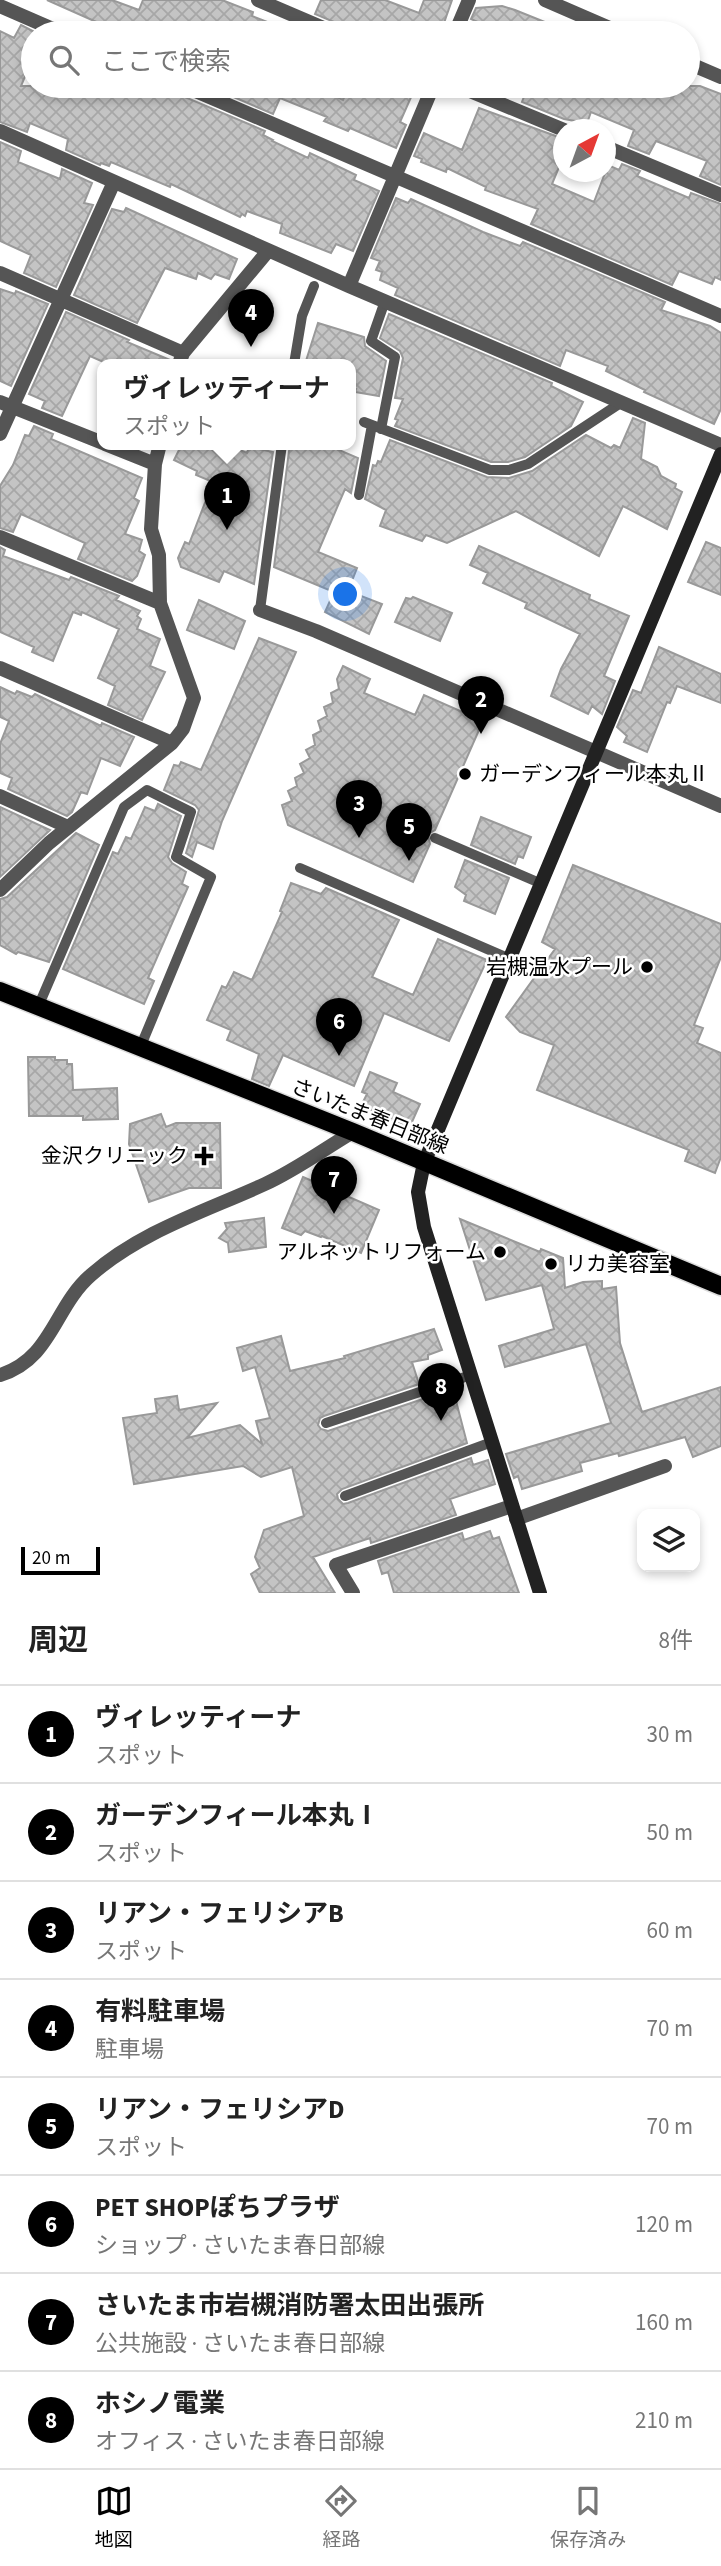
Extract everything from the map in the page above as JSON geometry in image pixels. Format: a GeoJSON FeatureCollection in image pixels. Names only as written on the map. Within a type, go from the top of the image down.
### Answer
{"type":"FeatureCollection","features":[{"type":"Feature","properties":{"kind":"main road","name":"さいたま春日部線"},"geometry":{"type":"LineString","coordinates":[[0,991],[353,1132],[721,1286]]}},
{"type":"Feature","properties":{"kind":"street"},"geometry":{"type":"LineString","coordinates":[[258,0],[307,21]]}},
{"type":"Feature","properties":{"kind":"street"},"geometry":{"type":"LineString","coordinates":[[460,21],[469,0]]}},
{"type":"Feature","properties":{"kind":"street"},"geometry":{"type":"LineString","coordinates":[[545,0],[593,21]]}},
{"type":"Feature","properties":{"kind":"street"},"geometry":{"type":"LineString","coordinates":[[0,6],[34,21]]}},
{"type":"Feature","properties":{"kind":"street"},"geometry":{"type":"LineString","coordinates":[[700,68],[721,77]]}},
{"type":"Feature","properties":{"kind":"street"},"geometry":{"type":"LineString","coordinates":[[212,98],[721,316]]}},
{"type":"Feature","properties":{"kind":"street"},"geometry":{"type":"LineString","coordinates":[[349,286],[428,98]]}},
{"type":"Feature","properties":{"kind":"street"},"geometry":{"type":"LineString","coordinates":[[487,98],[553,125]]}},
{"type":"Feature","properties":{"kind":"street"},"geometry":{"type":"LineString","coordinates":[[0,131],[268,251],[721,445]]}},
{"type":"Feature","properties":{"kind":"street"},"geometry":{"type":"LineString","coordinates":[[616,151],[721,195]]}},
{"type":"Feature","properties":{"kind":"street"},"geometry":{"type":"LineString","coordinates":[[0,434],[6,405],[61,300],[114,182]]}},
{"type":"Feature","properties":{"kind":"street"},"geometry":{"type":"LineString","coordinates":[[0,273],[181,358],[268,251]]}},
{"type":"Feature","properties":{"kind":"street"},"geometry":{"type":"LineString","coordinates":[[6,405],[97,441]]}},
{"type":"Feature","properties":{"kind":"street"},"geometry":{"type":"LineString","coordinates":[[119,450],[155,464]]}},
{"type":"Feature","properties":{"kind":"street"},"geometry":{"type":"LineString","coordinates":[[0,890],[68,827],[172,743],[183,729],[194,698],[160,603],[159,555],[151,529],[155,464],[158,450]]}},
{"type":"Feature","properties":{"kind":"street"},"geometry":{"type":"LineString","coordinates":[[540,1593],[425,1227],[418,1192],[424,1163],[721,454]]}},
{"type":"Feature","properties":{"kind":"street"},"geometry":{"type":"LineString","coordinates":[[0,537],[160,603]]}},
{"type":"Feature","properties":{"kind":"street"},"geometry":{"type":"LineString","coordinates":[[260,610],[327,636],[721,806]]}},
{"type":"Feature","properties":{"kind":"street"},"geometry":{"type":"LineString","coordinates":[[0,667],[172,743]]}},
{"type":"Feature","properties":{"kind":"street"},"geometry":{"type":"LineString","coordinates":[[0,796],[68,827]]}},
{"type":"Feature","properties":{"kind":"street"},"geometry":{"type":"LineString","coordinates":[[0,1375],[17,1370],[34,1355],[50,1336],[75,1292],[90,1275],[115,1256],[162,1228],[269,1183],[353,1132]]}},
{"type":"Feature","properties":{"kind":"street"},"geometry":{"type":"LineString","coordinates":[[353,1593],[336,1566],[665,1466]]}},
{"type":"Feature","properties":{"kind":"lane"},"geometry":{"type":"LineString","coordinates":[[295,359],[302,316],[314,286]]}},
{"type":"Feature","properties":{"kind":"lane"},"geometry":{"type":"LineString","coordinates":[[359,495],[373,425],[395,357],[371,341],[385,301]]}},
{"type":"Feature","properties":{"kind":"lane"},"geometry":{"type":"LineString","coordinates":[[373,425],[490,470],[509,470],[528,464],[622,402]]}},
{"type":"Feature","properties":{"kind":"lane"},"geometry":{"type":"LineString","coordinates":[[260,610],[281,450]]}},
{"type":"Feature","properties":{"kind":"lane"},"geometry":{"type":"LineString","coordinates":[[38,1007],[124,807],[146,790],[191,812],[176,857],[211,877],[140,1048]]}},
{"type":"Feature","properties":{"kind":"lane"},"geometry":{"type":"LineString","coordinates":[[435,838],[542,884]]}},
{"type":"Feature","properties":{"kind":"lane"},"geometry":{"type":"LineString","coordinates":[[300,868],[510,959]]}},
{"type":"Feature","properties":{"kind":"lane"},"geometry":{"type":"LineString","coordinates":[[326,1423],[471,1375]]}},
{"type":"Feature","properties":{"kind":"lane"},"geometry":{"type":"LineString","coordinates":[[345,1496],[492,1442]]}},
{"type":"Feature","properties":{"kind":"building"},"geometry":{"type":"Polygon","coordinates":[[[47,0],[112,0],[139,10],[143,0],[222,0],[253,12],[252,16],[265,21],[94,21],[47,0]]]}},
{"type":"Feature","properties":{"kind":"building"},"geometry":{"type":"Polygon","coordinates":[[[321,0],[385,0],[419,13],[424,0],[452,0],[445,21],[332,21],[315,14],[321,0]]]}},
{"type":"Feature","properties":{"kind":"building"},"geometry":{"type":"Polygon","coordinates":[[[502,6],[542,21],[475,21],[471,19],[476,8],[502,6]]]}},
{"type":"Feature","properties":{"kind":"building"},"geometry":{"type":"Polygon","coordinates":[[[21,25],[21,98],[187,98],[265,131],[263,135],[272,141],[308,158],[310,153],[356,175],[354,180],[379,191],[353,251],[336,244],[331,253],[280,233],[282,224],[247,211],[245,216],[242,214],[240,217],[171,184],[170,187],[111,162],[109,166],[100,165],[66,150],[68,139],[30,123],[27,132],[0,122],[0,31],[14,38],[21,25]]]}},
{"type":"Feature","properties":{"kind":"building"},"geometry":{"type":"Polygon","coordinates":[[[700,86],[721,94],[721,185],[700,176],[707,161],[656,141],[649,154],[628,146],[634,130],[616,122],[616,119],[608,119],[591,112],[588,119],[564,119],[522,102],[524,98],[700,98],[700,86]]]}},
{"type":"Feature","properties":{"kind":"building"},"geometry":{"type":"Polygon","coordinates":[[[236,98],[280,98],[273,114],[236,98]]]}},
{"type":"Feature","properties":{"kind":"building"},"geometry":{"type":"Polygon","coordinates":[[[280,98],[411,98],[400,122],[406,125],[396,148],[350,128],[348,131],[324,121],[327,117],[280,98]]]}},
{"type":"Feature","properties":{"kind":"building"},"geometry":{"type":"Polygon","coordinates":[[[479,108],[553,135],[552,184],[594,202],[602,182],[616,182],[616,169],[619,170],[622,164],[640,171],[637,176],[689,198],[691,193],[721,204],[721,280],[715,277],[712,284],[679,271],[672,285],[531,224],[538,209],[485,190],[486,187],[447,168],[446,172],[421,162],[422,159],[414,156],[424,133],[462,150],[479,108]]]}},
{"type":"Feature","properties":{"kind":"building"},"geometry":{"type":"Polygon","coordinates":[[[0,142],[21,151],[18,162],[60,179],[62,169],[92,183],[84,203],[93,205],[56,287],[24,273],[31,255],[0,241],[0,142]]]}},
{"type":"Feature","properties":{"kind":"building"},"geometry":{"type":"Polygon","coordinates":[[[396,198],[408,203],[411,199],[520,246],[523,242],[665,302],[661,310],[710,326],[721,333],[721,409],[714,424],[644,392],[645,390],[606,371],[608,366],[566,350],[560,366],[395,295],[398,288],[380,280],[382,272],[376,270],[380,261],[371,258],[396,198]]]}},
{"type":"Feature","properties":{"kind":"building"},"geometry":{"type":"Polygon","coordinates":[[[126,208],[237,259],[229,279],[215,274],[211,279],[198,273],[196,279],[165,268],[137,323],[74,295],[112,209],[124,212],[126,208]]]}},
{"type":"Feature","properties":{"kind":"building"},"geometry":{"type":"Polygon","coordinates":[[[0,289],[15,294],[16,291],[48,304],[11,386],[0,381],[0,289]]]}},
{"type":"Feature","properties":{"kind":"building"},"geometry":{"type":"Polygon","coordinates":[[[66,312],[168,359],[97,359],[90,356],[62,416],[42,408],[45,401],[29,394],[66,312]]]}},
{"type":"Feature","properties":{"kind":"building"},"geometry":{"type":"Polygon","coordinates":[[[389,314],[552,383],[551,386],[583,402],[571,426],[525,457],[508,462],[491,462],[395,426],[403,399],[395,398],[403,358],[400,351],[380,338],[389,314]]]}},
{"type":"Feature","properties":{"kind":"building"},"geometry":{"type":"Polygon","coordinates":[[[318,323],[364,337],[365,346],[386,361],[379,396],[356,392],[356,359],[307,359],[318,323]]]}},
{"type":"Feature","properties":{"kind":"building"},"geometry":{"type":"Polygon","coordinates":[[[633,418],[645,423],[641,459],[657,467],[661,476],[676,484],[675,488],[682,492],[667,529],[623,506],[599,556],[516,511],[447,543],[426,535],[422,541],[380,526],[386,510],[365,499],[373,465],[381,462],[390,440],[487,477],[509,478],[532,471],[586,435],[611,448],[614,445],[620,448],[633,418]]]}},
{"type":"Feature","properties":{"kind":"building"},"geometry":{"type":"Polygon","coordinates":[[[34,426],[53,434],[51,439],[142,478],[134,498],[139,501],[125,534],[142,540],[139,551],[145,555],[137,576],[132,581],[78,559],[85,543],[21,514],[13,532],[0,528],[0,486],[13,465],[25,435],[29,436],[34,426]]]}},
{"type":"Feature","properties":{"kind":"building"},"geometry":{"type":"Polygon","coordinates":[[[179,450],[273,452],[254,584],[224,571],[219,582],[181,567],[178,558],[185,542],[189,544],[213,482],[196,475],[197,471],[174,460],[179,450]]]}},
{"type":"Feature","properties":{"kind":"building"},"geometry":{"type":"Polygon","coordinates":[[[339,450],[358,458],[351,493],[345,489],[318,552],[357,568],[348,591],[382,604],[369,634],[325,612],[334,592],[274,567],[289,451],[339,450]]]}},
{"type":"Feature","properties":{"kind":"building"},"geometry":{"type":"Polygon","coordinates":[[[706,542],[721,548],[721,595],[688,582],[706,542]]]}},
{"type":"Feature","properties":{"kind":"building"},"geometry":{"type":"Polygon","coordinates":[[[479,546],[590,595],[589,599],[629,616],[604,676],[615,681],[602,714],[592,706],[588,714],[551,696],[561,669],[580,634],[525,608],[527,603],[483,583],[488,573],[470,565],[479,546]]]}},
{"type":"Feature","properties":{"kind":"building"},"geometry":{"type":"Polygon","coordinates":[[[0,547],[5,550],[3,556],[69,580],[71,577],[119,596],[116,600],[140,611],[137,616],[141,619],[137,629],[160,639],[150,666],[165,672],[142,720],[108,705],[115,686],[98,678],[119,629],[82,612],[81,615],[73,612],[53,661],[32,652],[34,647],[0,632],[0,547]]]}},
{"type":"Feature","properties":{"kind":"building"},"geometry":{"type":"Polygon","coordinates":[[[413,597],[452,613],[440,641],[395,622],[406,598],[413,597]]]}},
{"type":"Feature","properties":{"kind":"building"},"geometry":{"type":"Polygon","coordinates":[[[199,600],[245,621],[234,649],[187,630],[199,600]]]}},
{"type":"Feature","properties":{"kind":"building"},"geometry":{"type":"Polygon","coordinates":[[[259,638],[296,652],[222,821],[213,849],[197,842],[192,857],[186,853],[199,810],[195,805],[164,790],[174,765],[179,766],[181,762],[201,770],[259,638]]]}},
{"type":"Feature","properties":{"kind":"building"},"geometry":{"type":"Polygon","coordinates":[[[659,647],[721,674],[721,703],[677,686],[670,703],[667,702],[647,752],[624,742],[627,736],[617,727],[633,690],[641,693],[659,647]]]}},
{"type":"Feature","properties":{"kind":"building"},"geometry":{"type":"Polygon","coordinates":[[[343,666],[370,679],[364,693],[415,715],[424,695],[483,721],[435,830],[428,834],[430,844],[413,882],[288,825],[282,805],[292,801],[288,791],[297,786],[295,778],[304,773],[300,764],[310,758],[306,750],[315,745],[313,735],[321,731],[318,721],[327,716],[324,707],[333,703],[331,693],[339,689],[337,679],[343,666]]]}},
{"type":"Feature","properties":{"kind":"building"},"geometry":{"type":"Polygon","coordinates":[[[0,687],[15,694],[17,691],[32,697],[35,694],[101,726],[102,723],[134,737],[120,766],[101,758],[87,794],[81,792],[72,812],[67,816],[8,789],[12,778],[0,773],[0,744],[9,721],[0,717],[0,687]]]}},
{"type":"Feature","properties":{"kind":"building"},"geometry":{"type":"Polygon","coordinates":[[[158,804],[181,816],[168,857],[186,872],[182,884],[188,887],[148,978],[154,981],[144,1004],[63,969],[113,852],[118,854],[126,837],[131,839],[145,807],[155,811],[158,804]]]}},
{"type":"Feature","properties":{"kind":"building"},"geometry":{"type":"Polygon","coordinates":[[[0,807],[50,830],[0,877],[0,807]]]}},
{"type":"Feature","properties":{"kind":"building"},"geometry":{"type":"Polygon","coordinates":[[[481,817],[531,837],[523,858],[518,856],[515,864],[471,845],[481,817]]]}},
{"type":"Feature","properties":{"kind":"building"},"geometry":{"type":"Polygon","coordinates":[[[76,833],[99,845],[49,962],[18,952],[16,954],[0,945],[0,899],[7,897],[76,833]]]}},
{"type":"Feature","properties":{"kind":"building"},"geometry":{"type":"Polygon","coordinates":[[[465,860],[509,878],[495,914],[464,901],[466,895],[455,887],[465,860]]]}},
{"type":"Feature","properties":{"kind":"building"},"geometry":{"type":"Polygon","coordinates":[[[573,865],[721,924],[721,957],[694,1025],[703,1028],[697,1043],[721,1053],[721,1157],[715,1173],[685,1161],[689,1150],[537,1090],[554,1045],[520,1032],[506,1017],[555,949],[542,942],[573,865]]]}},
{"type":"Feature","properties":{"kind":"building"},"geometry":{"type":"Polygon","coordinates":[[[291,883],[321,894],[326,888],[399,920],[372,977],[413,995],[438,939],[487,960],[449,1041],[384,1013],[354,1086],[283,1055],[269,1086],[252,1079],[259,1054],[227,1040],[231,1030],[207,1020],[222,986],[226,988],[234,972],[252,980],[282,912],[280,911],[291,883]]]}},
{"type":"Feature","properties":{"kind":"building"},"geometry":{"type":"Polygon","coordinates":[[[28,1057],[67,1060],[67,1064],[72,1064],[73,1090],[117,1088],[118,1119],[83,1120],[83,1116],[29,1116],[28,1057]]]}},
{"type":"Feature","properties":{"kind":"building"},"geometry":{"type":"Polygon","coordinates":[[[370,1072],[397,1083],[393,1092],[420,1104],[412,1122],[407,1120],[405,1126],[361,1106],[367,1094],[362,1092],[370,1072]]]}},
{"type":"Feature","properties":{"kind":"building"},"geometry":{"type":"Polygon","coordinates":[[[161,1114],[166,1127],[176,1123],[220,1123],[221,1188],[189,1188],[149,1202],[129,1144],[130,1124],[161,1114]]]}},
{"type":"Feature","properties":{"kind":"building"},"geometry":{"type":"Polygon","coordinates":[[[303,1177],[379,1210],[361,1253],[322,1236],[305,1231],[301,1235],[282,1228],[303,1177]]]}},
{"type":"Feature","properties":{"kind":"building"},"geometry":{"type":"Polygon","coordinates":[[[264,1218],[266,1247],[229,1252],[228,1243],[219,1238],[227,1229],[225,1223],[264,1218]]]}},
{"type":"Feature","properties":{"kind":"building"},"geometry":{"type":"Polygon","coordinates":[[[460,1219],[540,1252],[541,1249],[563,1258],[565,1288],[583,1282],[602,1281],[602,1289],[616,1287],[620,1343],[642,1412],[721,1387],[721,1446],[693,1457],[685,1437],[619,1456],[618,1453],[580,1463],[582,1471],[522,1489],[518,1476],[514,1478],[506,1454],[611,1423],[586,1344],[505,1367],[499,1346],[554,1329],[542,1285],[486,1300],[460,1219]]]}},
{"type":"Feature","properties":{"kind":"building"},"geometry":{"type":"Polygon","coordinates":[[[434,1329],[442,1350],[428,1355],[428,1359],[412,1362],[419,1384],[324,1416],[320,1418],[318,1425],[328,1431],[429,1397],[435,1403],[455,1397],[467,1443],[342,1489],[337,1494],[338,1499],[343,1504],[348,1503],[471,1458],[473,1465],[488,1460],[495,1484],[450,1499],[456,1515],[371,1543],[370,1538],[313,1557],[335,1593],[260,1593],[251,1574],[260,1568],[255,1557],[264,1530],[304,1516],[292,1467],[261,1477],[243,1466],[134,1484],[123,1418],[157,1413],[155,1399],[177,1396],[179,1410],[217,1403],[187,1438],[240,1425],[262,1444],[256,1421],[270,1418],[255,1367],[243,1371],[237,1348],[281,1336],[290,1371],[345,1358],[344,1356],[434,1329]]]}},
{"type":"Feature","properties":{"kind":"building"},"geometry":{"type":"Polygon","coordinates":[[[490,1531],[493,1539],[499,1537],[519,1593],[394,1593],[388,1572],[382,1574],[378,1561],[462,1533],[464,1540],[490,1531]]]}},
{"type":"Feature","properties":{"kind":"place","name":"有料駐車場"},"geometry":{"type":"Point","coordinates":[251,347]}},
{"type":"Feature","properties":{"kind":"place","name":"ヴィレッティーナ"},"geometry":{"type":"Point","coordinates":[227,530]}},
{"type":"Feature","properties":{"kind":"place","name":"ガーデンフィール本丸Ⅰ"},"geometry":{"type":"Point","coordinates":[481,734]}},
{"type":"Feature","properties":{"kind":"place","name":"ガーデンフィール本丸Ⅱ"},"geometry":{"type":"Point","coordinates":[465,774]}},
{"type":"Feature","properties":{"kind":"place","name":"リアン・フェリシアB"},"geometry":{"type":"Point","coordinates":[359,838]}},
{"type":"Feature","properties":{"kind":"place","name":"リアン・フェリシアD"},"geometry":{"type":"Point","coordinates":[409,861]}},
{"type":"Feature","properties":{"kind":"place","name":"岩槻温水プール"},"geometry":{"type":"Point","coordinates":[647,967]}},
{"type":"Feature","properties":{"kind":"place","name":"PET SHOPぽちプラザ"},"geometry":{"type":"Point","coordinates":[339,1056]}},
{"type":"Feature","properties":{"kind":"place","name":"金沢クリニック"},"geometry":{"type":"Point","coordinates":[204,1156]}},
{"type":"Feature","properties":{"kind":"place","name":"さいたま市岩槻消防署太田出張所"},"geometry":{"type":"Point","coordinates":[334,1214]}},
{"type":"Feature","properties":{"kind":"place","name":"アルネットリフォーム"},"geometry":{"type":"Point","coordinates":[500,1252]}},
{"type":"Feature","properties":{"kind":"place","name":"リカ美容室"},"geometry":{"type":"Point","coordinates":[551,1264]}},
{"type":"Feature","properties":{"kind":"place","name":"ホシノ電業"},"geometry":{"type":"Point","coordinates":[441,1421]}}]}
